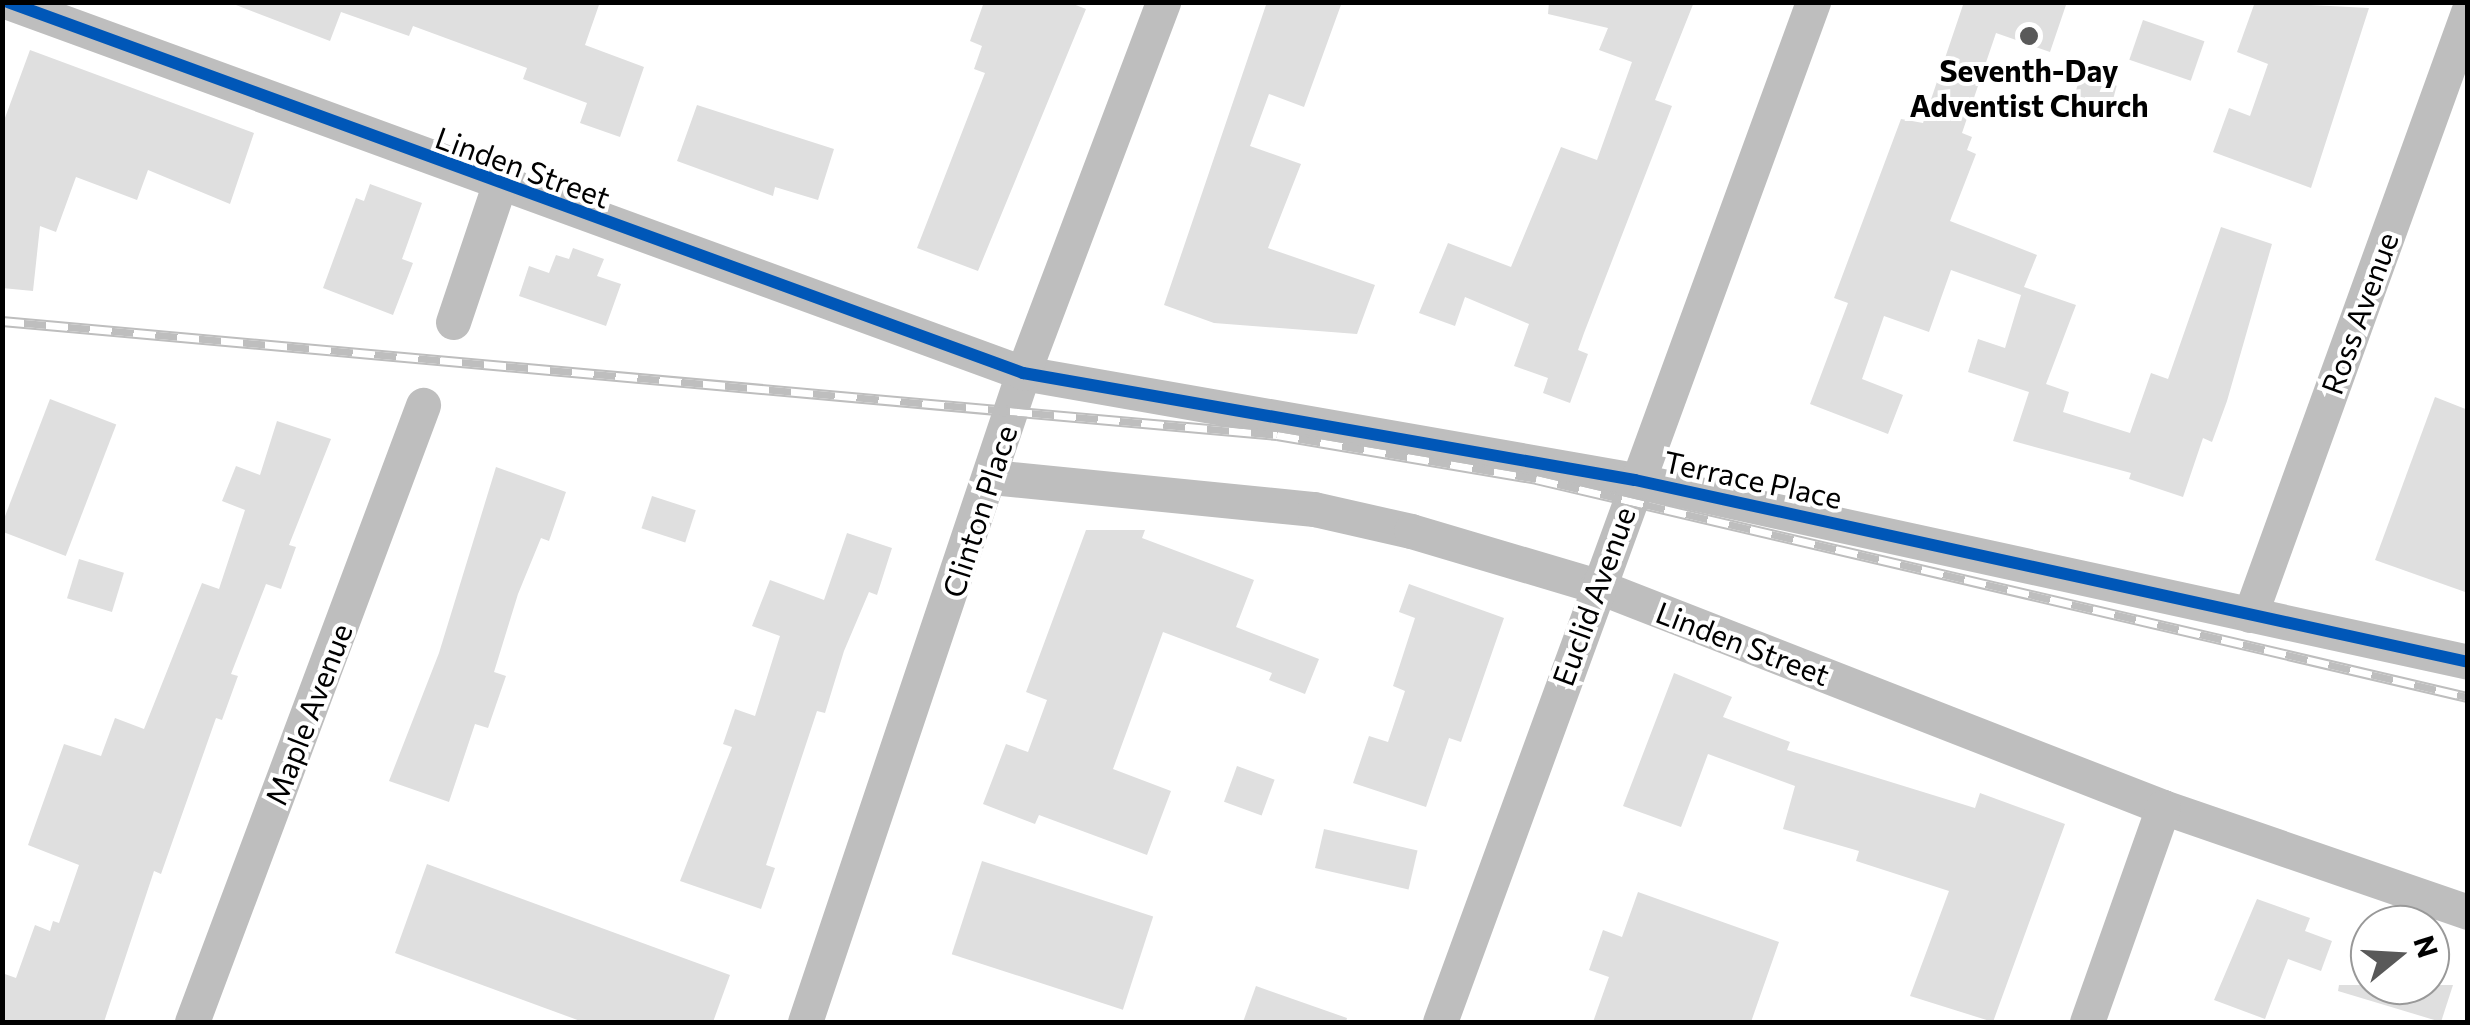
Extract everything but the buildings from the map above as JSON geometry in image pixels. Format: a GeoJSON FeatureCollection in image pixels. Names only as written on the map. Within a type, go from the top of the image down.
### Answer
{"type":"FeatureCollection","features":[{"type":"Feature","properties":{"kind":"street","name":"Linden Street"},"geometry":{"type":"LineString","coordinates":[[8,2],[74,14],[499,185],[1022,373]]}},
{"type":"Feature","properties":{"kind":"street","name":"Clinton Place"},"geometry":{"type":"LineString","coordinates":[[805,1022],[992,476],[1022,373],[1163,2]]}},
{"type":"Feature","properties":{"kind":"street","name":"Euclid Avenue"},"geometry":{"type":"LineString","coordinates":[[1440,1022],[1635,480],[1813,2]]}},
{"type":"Feature","properties":{"kind":"street","name":"Ross Avenue"},"geometry":{"type":"LineString","coordinates":[[2250,615],[2468,12]]}},
{"type":"Feature","properties":{"kind":"street"},"geometry":{"type":"LineString","coordinates":[[452,322],[499,185]]}},
{"type":"Feature","properties":{"kind":"street","name":"Terrace Place"},"geometry":{"type":"LineString","coordinates":[[1022,373],[1635,480],[2468,662]]}},
{"type":"Feature","properties":{"kind":"street","name":"Maple Avenue"},"geometry":{"type":"LineString","coordinates":[[192,1022],[423,405]]}},
{"type":"Feature","properties":{"kind":"street","name":"Linden Street"},"geometry":{"type":"LineString","coordinates":[[992,476],[1314,509],[1597,586],[2163,806],[2468,912]]}},
{"type":"Feature","properties":{"kind":"street"},"geometry":{"type":"LineString","coordinates":[[2087,1022],[2163,806]]}},
{"type":"Feature","properties":{"kind":"railway"},"geometry":{"type":"LineString","coordinates":[[2,321],[1277,435],[1536,479],[2468,697]]}},
{"type":"Feature","properties":{"kind":"cycle path"},"geometry":{"type":"LineString","coordinates":[[8,2],[1023,373],[1635,480],[2468,662]]}},
{"type":"Feature","properties":{"kind":"place","name":"Seventh-Day Adventist Church"},"geometry":{"type":"Point","coordinates":[2029,36]}}]}
